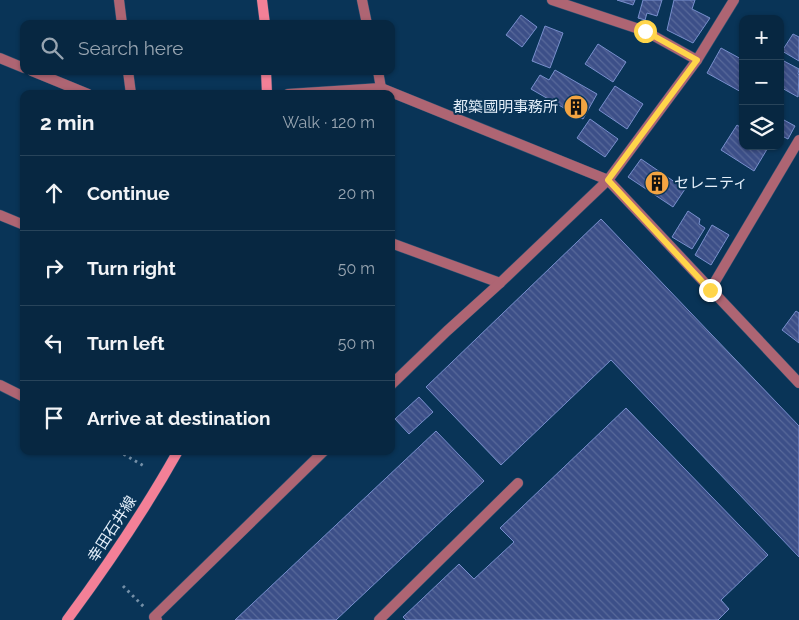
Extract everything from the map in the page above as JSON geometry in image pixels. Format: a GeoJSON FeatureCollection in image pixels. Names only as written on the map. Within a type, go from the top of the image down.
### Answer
{"type":"FeatureCollection","features":[{"type":"Feature","properties":{"kind":"main road"},"geometry":{"type":"LineString","coordinates":[[262,0],[264,20]]}},
{"type":"Feature","properties":{"kind":"main road"},"geometry":{"type":"LineString","coordinates":[[266,75],[267,90]]}},
{"type":"Feature","properties":{"kind":"main road","name":"幸田石井線"},"geometry":{"type":"LineString","coordinates":[[67,620],[105,569],[176,455]]}},
{"type":"Feature","properties":{"kind":"street"},"geometry":{"type":"LineString","coordinates":[[120,0],[122,20]]}},
{"type":"Feature","properties":{"kind":"street"},"geometry":{"type":"LineString","coordinates":[[362,0],[366,20]]}},
{"type":"Feature","properties":{"kind":"street"},"geometry":{"type":"LineString","coordinates":[[552,0],[645,31],[697,60]]}},
{"type":"Feature","properties":{"kind":"street"},"geometry":{"type":"LineString","coordinates":[[395,381],[608,180],[697,60],[734,0]]}},
{"type":"Feature","properties":{"kind":"street"},"geometry":{"type":"LineString","coordinates":[[0,58],[20,66]]}},
{"type":"Feature","properties":{"kind":"street"},"geometry":{"type":"LineString","coordinates":[[42,75],[78,90]]}},
{"type":"Feature","properties":{"kind":"street"},"geometry":{"type":"LineString","coordinates":[[129,75],[130,90]]}},
{"type":"Feature","properties":{"kind":"street"},"geometry":{"type":"LineString","coordinates":[[379,75],[381,90]]}},
{"type":"Feature","properties":{"kind":"street"},"geometry":{"type":"LineString","coordinates":[[395,96],[608,180],[799,383]]}},
{"type":"Feature","properties":{"kind":"street"},"geometry":{"type":"LineString","coordinates":[[710,290],[798,142]]}},
{"type":"Feature","properties":{"kind":"street"},"geometry":{"type":"LineString","coordinates":[[0,215],[20,223]]}},
{"type":"Feature","properties":{"kind":"street"},"geometry":{"type":"LineString","coordinates":[[395,244],[500,283]]}},
{"type":"Feature","properties":{"kind":"street"},"geometry":{"type":"LineString","coordinates":[[0,385],[20,396]]}},
{"type":"Feature","properties":{"kind":"street"},"geometry":{"type":"LineString","coordinates":[[155,619],[320,455]]}},
{"type":"Feature","properties":{"kind":"street"},"geometry":{"type":"LineString","coordinates":[[379,620],[518,483]]}},
{"type":"Feature","properties":{"kind":"path"},"geometry":{"type":"LineString","coordinates":[[125,455],[144,466]]}},
{"type":"Feature","properties":{"kind":"path"},"geometry":{"type":"LineString","coordinates":[[123,586],[155,619]]}},
{"type":"Feature","properties":{"kind":"building"},"geometry":{"type":"Polygon","coordinates":[[[617,0],[635,0],[633,5],[617,0]]]}},
{"type":"Feature","properties":{"kind":"building"},"geometry":{"type":"Polygon","coordinates":[[[643,0],[662,0],[657,16],[647,13],[645,20],[638,18],[643,0]]]}},
{"type":"Feature","properties":{"kind":"building"},"geometry":{"type":"Polygon","coordinates":[[[674,0],[695,0],[692,9],[710,18],[693,43],[667,30],[674,0]]]}},
{"type":"Feature","properties":{"kind":"building"},"geometry":{"type":"Polygon","coordinates":[[[521,15],[537,27],[522,47],[506,35],[521,15]]]}},
{"type":"Feature","properties":{"kind":"building"},"geometry":{"type":"Polygon","coordinates":[[[545,26],[563,33],[550,68],[532,61],[545,26]]]}},
{"type":"Feature","properties":{"kind":"building"},"geometry":{"type":"Polygon","coordinates":[[[793,34],[799,37],[799,61],[784,52],[784,48],[793,34]]]}},
{"type":"Feature","properties":{"kind":"building"},"geometry":{"type":"Polygon","coordinates":[[[598,44],[626,62],[613,82],[585,64],[598,44]]]}},
{"type":"Feature","properties":{"kind":"building"},"geometry":{"type":"Polygon","coordinates":[[[721,48],[739,58],[739,91],[707,73],[721,48]]]}},
{"type":"Feature","properties":{"kind":"building"},"geometry":{"type":"Polygon","coordinates":[[[784,61],[799,69],[798,97],[784,89],[784,61]]]}},
{"type":"Feature","properties":{"kind":"building","name":"都築國明事務所"},"geometry":{"type":"Polygon","coordinates":[[[555,70],[597,94],[583,119],[531,89],[540,75],[549,80],[555,70]]]}},
{"type":"Feature","properties":{"kind":"building"},"geometry":{"type":"Polygon","coordinates":[[[615,86],[643,104],[627,129],[599,110],[615,86]]]}},
{"type":"Feature","properties":{"kind":"building"},"geometry":{"type":"Polygon","coordinates":[[[590,119],[618,139],[605,157],[577,138],[590,119]]]}},
{"type":"Feature","properties":{"kind":"building"},"geometry":{"type":"Polygon","coordinates":[[[784,120],[795,126],[788,139],[784,137],[784,120]]]}},
{"type":"Feature","properties":{"kind":"building"},"geometry":{"type":"Polygon","coordinates":[[[737,125],[739,126],[739,150],[767,150],[754,171],[721,150],[737,125]]]}},
{"type":"Feature","properties":{"kind":"building","name":"セレニティ"},"geometry":{"type":"Polygon","coordinates":[[[641,159],[685,189],[673,207],[628,177],[641,159]]]}},
{"type":"Feature","properties":{"kind":"building"},"geometry":{"type":"Polygon","coordinates":[[[688,211],[700,219],[699,224],[705,228],[692,249],[672,237],[688,211]]]}},
{"type":"Feature","properties":{"kind":"building"},"geometry":{"type":"Polygon","coordinates":[[[601,219],[799,426],[799,557],[611,360],[501,465],[426,387],[601,219]]]}},
{"type":"Feature","properties":{"kind":"building"},"geometry":{"type":"Polygon","coordinates":[[[712,225],[729,235],[711,265],[695,255],[712,225]]]}},
{"type":"Feature","properties":{"kind":"building"},"geometry":{"type":"Polygon","coordinates":[[[796,311],[799,313],[799,343],[782,330],[796,311]]]}},
{"type":"Feature","properties":{"kind":"building"},"geometry":{"type":"Polygon","coordinates":[[[419,397],[433,412],[409,434],[395,419],[419,397]]]}},
{"type":"Feature","properties":{"kind":"building"},"geometry":{"type":"Polygon","coordinates":[[[626,408],[768,555],[721,600],[729,609],[718,620],[406,620],[403,617],[459,564],[474,579],[514,542],[500,528],[626,408]]]}},
{"type":"Feature","properties":{"kind":"building"},"geometry":{"type":"Polygon","coordinates":[[[436,431],[484,481],[336,620],[235,620],[436,431]]]}},
{"type":"Feature","properties":{"kind":"place","name":"都築國明事務所"},"geometry":{"type":"Point","coordinates":[576,107]}},
{"type":"Feature","properties":{"kind":"place","name":"セレニティ"},"geometry":{"type":"Point","coordinates":[657,183]}},
{"type":"Feature","properties":{"kind":"route"},"geometry":{"type":"LineString","coordinates":[[645,31],[697,60],[608,180],[710,290]]}}]}
